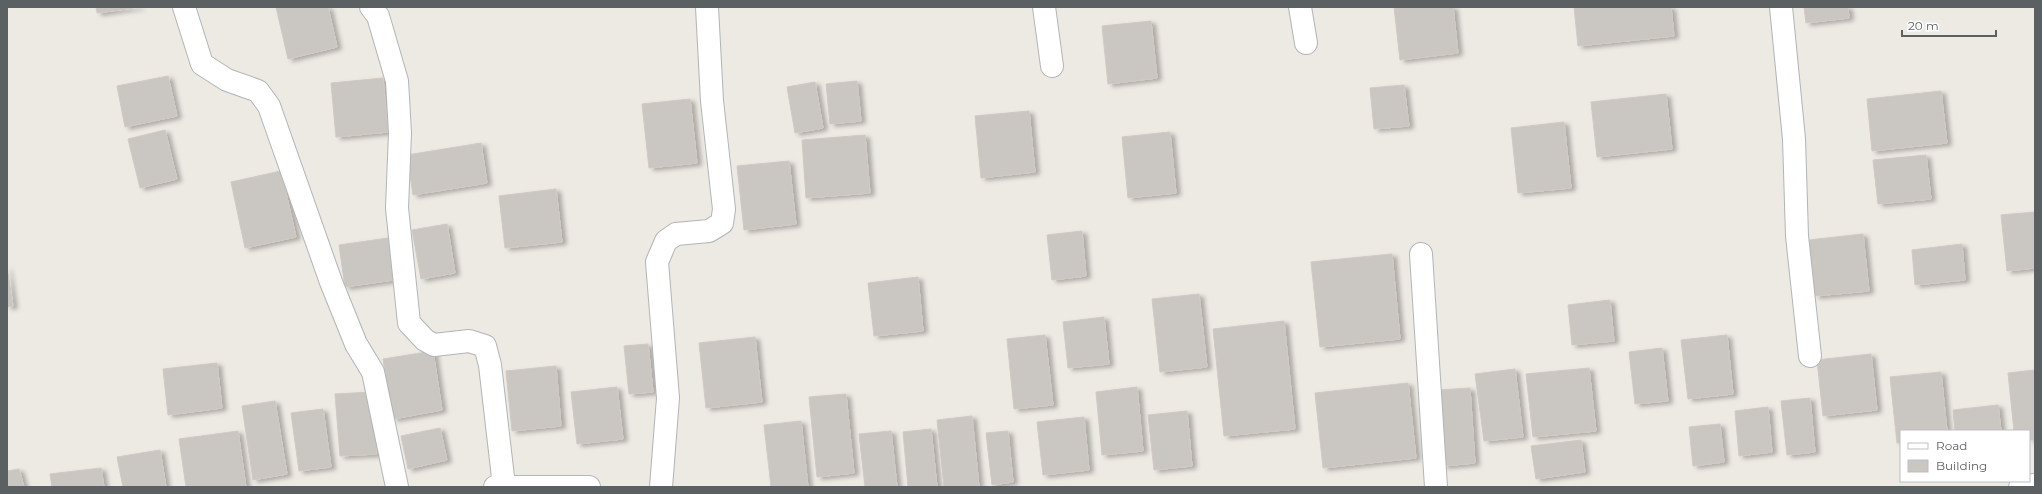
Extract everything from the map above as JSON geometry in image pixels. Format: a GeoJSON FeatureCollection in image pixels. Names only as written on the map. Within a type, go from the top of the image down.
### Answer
{"type":"FeatureCollection","features":[{"type":"Feature","properties":{"kind":"street"},"geometry":{"type":"LineString","coordinates":[[184,7],[202,64],[227,80],[258,90],[269,106],[331,282],[356,344],[373,372],[397,487]]}},
{"type":"Feature","properties":{"kind":"street"},"geometry":{"type":"LineString","coordinates":[[371,7],[378,16],[397,81],[400,133],[397,208],[409,323],[425,340],[434,345],[469,341],[485,346],[490,365],[500,486],[589,487]]}},
{"type":"Feature","properties":{"kind":"street"},"geometry":{"type":"LineString","coordinates":[[661,487],[668,398],[657,262],[666,241],[676,234],[709,231],[722,223],[724,209],[712,101],[707,7]]}},
{"type":"Feature","properties":{"kind":"street"},"geometry":{"type":"LineString","coordinates":[[1044,7],[1052,66]]}},
{"type":"Feature","properties":{"kind":"street"},"geometry":{"type":"LineString","coordinates":[[1300,7],[1306,43]]}},
{"type":"Feature","properties":{"kind":"street"},"geometry":{"type":"LineString","coordinates":[[1781,7],[1794,139],[1797,236],[1810,356]]}},
{"type":"Feature","properties":{"kind":"street"},"geometry":{"type":"LineString","coordinates":[[1421,254],[1436,487]]}},
{"type":"Feature","properties":{"kind":"street"},"geometry":{"type":"LineString","coordinates":[[2020,487],[2035,485]]}},
{"type":"Feature","properties":{"kind":"building"},"geometry":{"type":"Polygon","coordinates":[[[96,7],[140,7],[97,13],[96,7]]]}},
{"type":"Feature","properties":{"kind":"building"},"geometry":{"type":"Polygon","coordinates":[[[276,7],[328,7],[337,47],[288,59],[276,7]]]}},
{"type":"Feature","properties":{"kind":"building"},"geometry":{"type":"Polygon","coordinates":[[[1394,7],[1453,7],[1458,53],[1400,60],[1394,7]]]}},
{"type":"Feature","properties":{"kind":"building"},"geometry":{"type":"Polygon","coordinates":[[[1574,7],[1671,7],[1674,36],[1578,46],[1574,7]]]}},
{"type":"Feature","properties":{"kind":"building"},"geometry":{"type":"Polygon","coordinates":[[[1804,7],[1848,7],[1849,18],[1806,23],[1804,7]]]}},
{"type":"Feature","properties":{"kind":"building"},"geometry":{"type":"Polygon","coordinates":[[[1151,21],[1157,78],[1108,84],[1102,26],[1151,21]]]}},
{"type":"Feature","properties":{"kind":"building"},"geometry":{"type":"Polygon","coordinates":[[[168,76],[177,116],[125,127],[117,86],[168,76]]]}},
{"type":"Feature","properties":{"kind":"building"},"geometry":{"type":"Polygon","coordinates":[[[383,78],[388,132],[336,137],[331,83],[383,78]]]}},
{"type":"Feature","properties":{"kind":"building"},"geometry":{"type":"Polygon","coordinates":[[[857,81],[861,121],[830,124],[826,84],[857,81]]]}},
{"type":"Feature","properties":{"kind":"building"},"geometry":{"type":"Polygon","coordinates":[[[815,82],[823,128],[795,133],[787,87],[815,82]]]}},
{"type":"Feature","properties":{"kind":"building"},"geometry":{"type":"Polygon","coordinates":[[[1404,85],[1409,126],[1374,129],[1370,88],[1404,85]]]}},
{"type":"Feature","properties":{"kind":"building"},"geometry":{"type":"Polygon","coordinates":[[[1941,91],[1947,143],[1872,151],[1867,99],[1941,91]]]}},
{"type":"Feature","properties":{"kind":"building"},"geometry":{"type":"Polygon","coordinates":[[[1666,94],[1672,149],[1597,157],[1591,102],[1666,94]]]}},
{"type":"Feature","properties":{"kind":"building"},"geometry":{"type":"Polygon","coordinates":[[[690,99],[697,163],[649,168],[642,104],[690,99]]]}},
{"type":"Feature","properties":{"kind":"building"},"geometry":{"type":"Polygon","coordinates":[[[1029,111],[1035,172],[981,178],[975,116],[1029,111]]]}},
{"type":"Feature","properties":{"kind":"building"},"geometry":{"type":"Polygon","coordinates":[[[1564,122],[1571,188],[1518,193],[1511,128],[1564,122]]]}},
{"type":"Feature","properties":{"kind":"building"},"geometry":{"type":"Polygon","coordinates":[[[165,130],[177,179],[140,188],[128,139],[165,130]]]}},
{"type":"Feature","properties":{"kind":"building"},"geometry":{"type":"Polygon","coordinates":[[[1170,132],[1176,193],[1128,198],[1122,137],[1170,132]]]}},
{"type":"Feature","properties":{"kind":"building"},"geometry":{"type":"Polygon","coordinates":[[[865,135],[870,193],[806,198],[802,140],[865,135]]]}},
{"type":"Feature","properties":{"kind":"building"},"geometry":{"type":"Polygon","coordinates":[[[481,143],[487,183],[413,195],[407,155],[481,143]]]}},
{"type":"Feature","properties":{"kind":"building"},"geometry":{"type":"Polygon","coordinates":[[[1926,155],[1931,199],[1878,204],[1873,160],[1926,155]]]}},
{"type":"Feature","properties":{"kind":"building"},"geometry":{"type":"Polygon","coordinates":[[[789,161],[796,224],[744,230],[737,166],[789,161]]]}},
{"type":"Feature","properties":{"kind":"building"},"geometry":{"type":"Polygon","coordinates":[[[281,171],[296,237],[245,248],[231,182],[281,171]]]}},
{"type":"Feature","properties":{"kind":"building"},"geometry":{"type":"Polygon","coordinates":[[[556,189],[562,242],[505,248],[499,196],[556,189]]]}},
{"type":"Feature","properties":{"kind":"building"},"geometry":{"type":"Polygon","coordinates":[[[2035,212],[2035,268],[2007,271],[2001,215],[2035,212]]]}},
{"type":"Feature","properties":{"kind":"building"},"geometry":{"type":"Polygon","coordinates":[[[447,224],[455,273],[421,279],[412,230],[447,224]]]}},
{"type":"Feature","properties":{"kind":"building"},"geometry":{"type":"Polygon","coordinates":[[[1082,231],[1086,276],[1052,280],[1047,235],[1082,231]]]}},
{"type":"Feature","properties":{"kind":"building"},"geometry":{"type":"Polygon","coordinates":[[[1863,234],[1869,291],[1815,296],[1809,240],[1863,234]]]}},
{"type":"Feature","properties":{"kind":"building"},"geometry":{"type":"Polygon","coordinates":[[[388,238],[393,280],[345,287],[339,245],[388,238]]]}},
{"type":"Feature","properties":{"kind":"building"},"geometry":{"type":"Polygon","coordinates":[[[1962,244],[1965,280],[1915,285],[1912,250],[1962,244]]]}},
{"type":"Feature","properties":{"kind":"building"},"geometry":{"type":"Polygon","coordinates":[[[1392,254],[1400,339],[1320,347],[1311,262],[1392,254]]]}},
{"type":"Feature","properties":{"kind":"building"},"geometry":{"type":"Polygon","coordinates":[[[7,267],[13,306],[7,307],[7,267]]]}},
{"type":"Feature","properties":{"kind":"building"},"geometry":{"type":"Polygon","coordinates":[[[918,277],[923,331],[874,336],[868,283],[918,277]]]}},
{"type":"Feature","properties":{"kind":"building"},"geometry":{"type":"Polygon","coordinates":[[[1199,294],[1207,367],[1160,372],[1152,299],[1199,294]]]}},
{"type":"Feature","properties":{"kind":"building"},"geometry":{"type":"Polygon","coordinates":[[[1610,300],[1614,341],[1572,345],[1568,305],[1610,300]]]}},
{"type":"Feature","properties":{"kind":"building"},"geometry":{"type":"Polygon","coordinates":[[[1104,317],[1109,364],[1068,368],[1063,322],[1104,317]]]}},
{"type":"Feature","properties":{"kind":"building"},"geometry":{"type":"Polygon","coordinates":[[[1284,321],[1295,429],[1224,436],[1213,329],[1284,321]]]}},
{"type":"Feature","properties":{"kind":"building"},"geometry":{"type":"Polygon","coordinates":[[[1045,335],[1053,405],[1014,409],[1007,339],[1045,335]]]}},
{"type":"Feature","properties":{"kind":"building"},"geometry":{"type":"Polygon","coordinates":[[[1727,335],[1733,394],[1688,399],[1681,340],[1727,335]]]}},
{"type":"Feature","properties":{"kind":"building"},"geometry":{"type":"Polygon","coordinates":[[[755,337],[762,402],[706,408],[699,343],[755,337]]]}},
{"type":"Feature","properties":{"kind":"building"},"geometry":{"type":"Polygon","coordinates":[[[648,344],[653,392],[629,394],[624,346],[648,344]]]}},
{"type":"Feature","properties":{"kind":"building"},"geometry":{"type":"Polygon","coordinates":[[[1662,348],[1668,401],[1635,404],[1629,352],[1662,348]]]}},
{"type":"Feature","properties":{"kind":"building"},"geometry":{"type":"Polygon","coordinates":[[[433,351],[442,410],[393,419],[383,359],[433,351]]]}},
{"type":"Feature","properties":{"kind":"building"},"geometry":{"type":"Polygon","coordinates":[[[1871,354],[1877,410],[1823,416],[1817,360],[1871,354]]]}},
{"type":"Feature","properties":{"kind":"building"},"geometry":{"type":"Polygon","coordinates":[[[217,363],[222,408],[168,415],[163,369],[217,363]]]}},
{"type":"Feature","properties":{"kind":"building"},"geometry":{"type":"Polygon","coordinates":[[[556,366],[561,426],[512,431],[506,371],[556,366]]]}},
{"type":"Feature","properties":{"kind":"building"},"geometry":{"type":"Polygon","coordinates":[[[1589,368],[1596,431],[1533,437],[1526,374],[1589,368]]]}},
{"type":"Feature","properties":{"kind":"building"},"geometry":{"type":"Polygon","coordinates":[[[1515,369],[1523,437],[1484,441],[1475,374],[1515,369]]]}},
{"type":"Feature","properties":{"kind":"building"},"geometry":{"type":"Polygon","coordinates":[[[2035,370],[2035,440],[2030,440],[2030,430],[2014,430],[2008,373],[2035,370]]]}},
{"type":"Feature","properties":{"kind":"building"},"geometry":{"type":"Polygon","coordinates":[[[1941,372],[1947,430],[1900,430],[1900,443],[1897,443],[1890,377],[1941,372]]]}},
{"type":"Feature","properties":{"kind":"building"},"geometry":{"type":"Polygon","coordinates":[[[1408,383],[1416,458],[1323,468],[1315,393],[1408,383]]]}},
{"type":"Feature","properties":{"kind":"building"},"geometry":{"type":"Polygon","coordinates":[[[617,387],[623,439],[577,444],[571,392],[617,387]]]}},
{"type":"Feature","properties":{"kind":"building"},"geometry":{"type":"Polygon","coordinates":[[[1137,387],[1143,451],[1102,455],[1096,392],[1137,387]]]}},
{"type":"Feature","properties":{"kind":"building"},"geometry":{"type":"Polygon","coordinates":[[[1470,388],[1475,463],[1443,466],[1439,390],[1470,388]]]}},
{"type":"Feature","properties":{"kind":"building"},"geometry":{"type":"Polygon","coordinates":[[[372,392],[377,454],[340,456],[335,394],[372,392]]]}},
{"type":"Feature","properties":{"kind":"building"},"geometry":{"type":"Polygon","coordinates":[[[846,394],[854,473],[817,477],[809,397],[846,394]]]}},
{"type":"Feature","properties":{"kind":"building"},"geometry":{"type":"Polygon","coordinates":[[[1810,398],[1815,452],[1787,455],[1781,401],[1810,398]]]}},
{"type":"Feature","properties":{"kind":"building"},"geometry":{"type":"Polygon","coordinates":[[[275,401],[287,474],[253,480],[242,406],[275,401]]]}},
{"type":"Feature","properties":{"kind":"building"},"geometry":{"type":"Polygon","coordinates":[[[1998,405],[2001,430],[1955,430],[1953,410],[1998,405]]]}},
{"type":"Feature","properties":{"kind":"building"},"geometry":{"type":"Polygon","coordinates":[[[1768,407],[1772,452],[1739,456],[1735,411],[1768,407]]]}},
{"type":"Feature","properties":{"kind":"building"},"geometry":{"type":"Polygon","coordinates":[[[323,409],[331,467],[299,471],[291,413],[323,409]]]}},
{"type":"Feature","properties":{"kind":"building"},"geometry":{"type":"Polygon","coordinates":[[[1187,411],[1192,466],[1154,470],[1148,415],[1187,411]]]}},
{"type":"Feature","properties":{"kind":"building"},"geometry":{"type":"Polygon","coordinates":[[[972,416],[979,487],[944,487],[937,420],[972,416]]]}},
{"type":"Feature","properties":{"kind":"building"},"geometry":{"type":"Polygon","coordinates":[[[1084,417],[1089,470],[1043,475],[1037,422],[1084,417]]]}},
{"type":"Feature","properties":{"kind":"building"},"geometry":{"type":"Polygon","coordinates":[[[801,421],[808,487],[771,487],[764,425],[801,421]]]}},
{"type":"Feature","properties":{"kind":"building"},"geometry":{"type":"Polygon","coordinates":[[[1720,424],[1724,462],[1693,466],[1689,427],[1720,424]]]}},
{"type":"Feature","properties":{"kind":"building"},"geometry":{"type":"Polygon","coordinates":[[[440,428],[447,460],[408,469],[401,436],[440,428]]]}},
{"type":"Feature","properties":{"kind":"building"},"geometry":{"type":"Polygon","coordinates":[[[931,429],[937,487],[908,487],[903,432],[931,429]]]}},
{"type":"Feature","properties":{"kind":"building"},"geometry":{"type":"Polygon","coordinates":[[[238,431],[246,487],[186,487],[179,439],[238,431]]]}},
{"type":"Feature","properties":{"kind":"building"},"geometry":{"type":"Polygon","coordinates":[[[891,431],[897,487],[865,487],[859,434],[891,431]]]}},
{"type":"Feature","properties":{"kind":"building"},"geometry":{"type":"Polygon","coordinates":[[[1008,431],[1013,482],[992,485],[986,433],[1008,431]]]}},
{"type":"Feature","properties":{"kind":"building"},"geometry":{"type":"Polygon","coordinates":[[[1581,440],[1585,472],[1536,479],[1531,446],[1581,440]]]}},
{"type":"Feature","properties":{"kind":"building"},"geometry":{"type":"Polygon","coordinates":[[[160,450],[166,487],[123,487],[117,457],[160,450]]]}},
{"type":"Feature","properties":{"kind":"building"},"geometry":{"type":"Polygon","coordinates":[[[101,468],[104,487],[52,487],[50,474],[101,468]]]}},
{"type":"Feature","properties":{"kind":"building"},"geometry":{"type":"Polygon","coordinates":[[[19,469],[24,487],[7,487],[7,471],[19,469]]]}}]}
